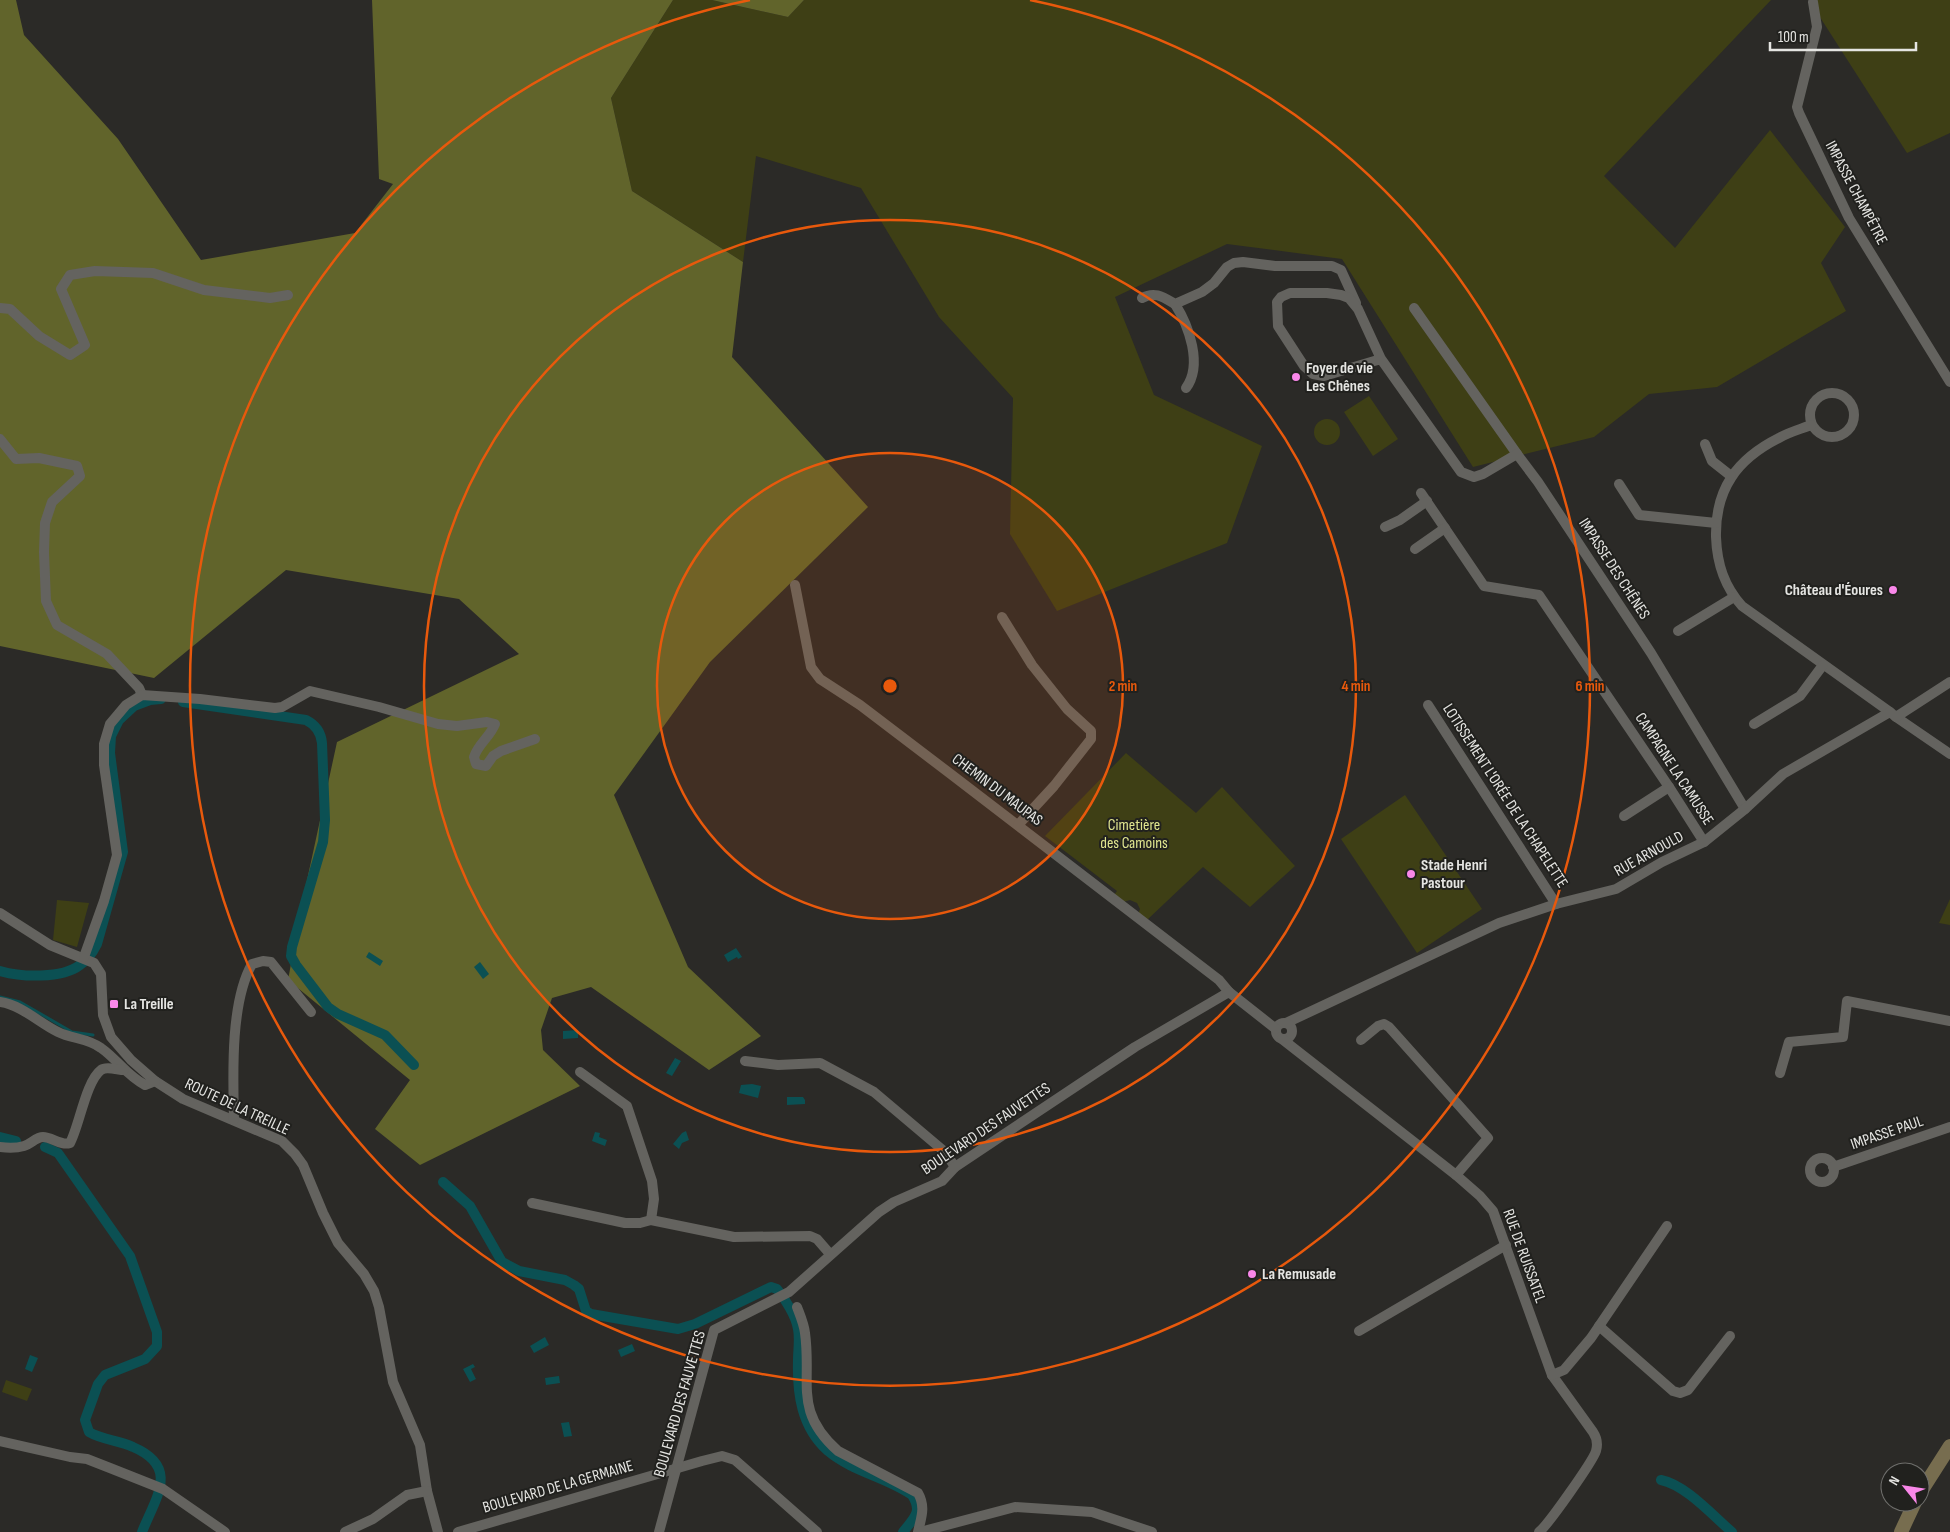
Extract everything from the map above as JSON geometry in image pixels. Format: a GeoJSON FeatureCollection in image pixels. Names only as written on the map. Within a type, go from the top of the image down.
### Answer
{"type":"FeatureCollection","features":[{"type":"Feature","properties":{"kind":"street","name":"IMPASSE CHAMPÊTRE"},"geometry":{"type":"LineString","coordinates":[[1813,2],[1817,27],[1797,108],[1799,114],[1849,218],[1950,382]]}},
{"type":"Feature","properties":{"kind":"street"},"geometry":{"type":"LineString","coordinates":[[1174,304],[1202,292],[1214,284],[1227,268],[1234,264],[1243,262],[1276,266],[1332,266],[1341,270],[1381,359],[1461,472],[1474,477],[1484,474],[1517,454]]}},
{"type":"Feature","properties":{"kind":"street"},"geometry":{"type":"LineString","coordinates":[[0,308],[10,309],[40,336],[70,355],[85,345],[61,289],[70,275],[95,271],[152,273],[204,290],[270,298],[288,295]]}},
{"type":"Feature","properties":{"kind":"street"},"geometry":{"type":"LineString","coordinates":[[1358,309],[1349,298],[1341,295],[1290,293],[1281,297],[1277,302],[1276,315],[1278,326],[1304,366],[1313,374],[1324,376],[1381,359]]}},
{"type":"Feature","properties":{"kind":"street"},"geometry":{"type":"LineString","coordinates":[[1142,298],[1149,294],[1158,295],[1174,304],[1184,321],[1190,338],[1193,364],[1191,381],[1186,388]]}},
{"type":"Feature","properties":{"kind":"street","name":"IMPASSE DES CHÊNES"},"geometry":{"type":"LineString","coordinates":[[1414,308],[1568,527],[1651,653],[1745,809]]}},
{"type":"Feature","properties":{"kind":"street"},"geometry":{"type":"LineString","coordinates":[[1834,392],[1848,399],[1852,405],[1854,413],[1850,428],[1837,437],[1822,436],[1811,425],[1810,409],[1813,402],[1819,396],[1834,392]]}},
{"type":"Feature","properties":{"kind":"street"},"geometry":{"type":"LineString","coordinates":[[1811,425],[1779,438],[1755,453],[1731,476],[1717,508],[1716,546],[1719,568],[1734,597],[1742,606],[1950,754]]}},
{"type":"Feature","properties":{"kind":"street"},"geometry":{"type":"LineString","coordinates":[[0,439],[16,459],[39,458],[77,466],[80,476],[52,502],[45,523],[46,601],[57,625],[107,654],[140,688],[142,695]]}},
{"type":"Feature","properties":{"kind":"street"},"geometry":{"type":"LineString","coordinates":[[1705,444],[1712,461],[1731,476]]}},
{"type":"Feature","properties":{"kind":"street"},"geometry":{"type":"LineString","coordinates":[[1619,484],[1639,515],[1716,522]]}},
{"type":"Feature","properties":{"kind":"street","name":"CAMPAGNE LA CAMUSSE"},"geometry":{"type":"LineString","coordinates":[[1385,527],[1424,497],[1484,586],[1539,595],[1704,842]]}},
{"type":"Feature","properties":{"kind":"street"},"geometry":{"type":"LineString","coordinates":[[1415,549],[1444,528]]}},
{"type":"Feature","properties":{"kind":"street","name":"CHEMIN DU MAUPAS"},"geometry":{"type":"LineString","coordinates":[[795,585],[811,666],[820,679],[860,705],[1018,824],[1218,980],[1230,992]]}},
{"type":"Feature","properties":{"kind":"street"},"geometry":{"type":"LineString","coordinates":[[1678,631],[1734,597]]}},
{"type":"Feature","properties":{"kind":"street"},"geometry":{"type":"LineString","coordinates":[[1002,617],[1032,665],[1068,709],[1091,731],[1091,739],[1054,786],[1018,824]]}},
{"type":"Feature","properties":{"kind":"street"},"geometry":{"type":"LineString","coordinates":[[1754,724],[1800,696],[1823,665]]}},
{"type":"Feature","properties":{"kind":"street","name":"RUE ARNOULD"},"geometry":{"type":"LineString","coordinates":[[1285,1031],[1302,1016],[1499,923],[1556,904],[1616,890],[1662,862],[1704,842],[1745,809],[1783,774],[1950,682]]}},
{"type":"Feature","properties":{"kind":"street"},"geometry":{"type":"LineString","coordinates":[[0,913],[50,945],[86,958],[117,855],[104,765],[104,744],[110,724],[126,705],[142,695],[200,699],[275,708],[310,691],[379,707],[438,724],[457,726],[486,722],[495,724],[492,734],[476,750],[474,757],[476,764],[486,766],[493,756],[501,751],[536,739]]}},
{"type":"Feature","properties":{"kind":"street","name":"LOTISSEMENT L'ORÉE DE LA CHAPELETTE"},"geometry":{"type":"LineString","coordinates":[[1428,705],[1556,904]]}},
{"type":"Feature","properties":{"kind":"street"},"geometry":{"type":"LineString","coordinates":[[1624,816],[1668,787]]}},
{"type":"Feature","properties":{"kind":"street","name":"ROUTE DE LA TREILLE"},"geometry":{"type":"LineString","coordinates":[[86,958],[98,968],[101,974],[103,1015],[111,1037],[131,1060],[154,1081],[178,1096],[282,1141],[295,1154],[311,1180],[323,1213],[338,1243],[364,1274],[374,1291],[379,1307],[393,1382],[420,1445],[427,1490],[438,1532]]}},
{"type":"Feature","properties":{"kind":"street"},"geometry":{"type":"LineString","coordinates":[[234,1120],[234,1060],[238,1013],[246,974],[252,964],[263,961],[271,962],[311,1012]]}},
{"type":"Feature","properties":{"kind":"street"},"geometry":{"type":"LineString","coordinates":[[1230,992],[1285,1031]]}},
{"type":"Feature","properties":{"kind":"street","name":"BOULEVARD DES FAUVETTES"},"geometry":{"type":"LineString","coordinates":[[659,1532],[714,1330],[789,1292],[879,1212],[894,1202],[942,1181],[955,1167],[1135,1048],[1230,992]]}},
{"type":"Feature","properties":{"kind":"street"},"geometry":{"type":"LineString","coordinates":[[0,1002],[16,1007],[59,1032],[92,1041],[103,1048],[137,1081],[145,1085],[154,1081]]}},
{"type":"Feature","properties":{"kind":"street"},"geometry":{"type":"LineString","coordinates":[[1780,1073],[1789,1042],[1843,1037],[1847,1002],[1950,1021]]}},
{"type":"Feature","properties":{"kind":"street"},"geometry":{"type":"LineString","coordinates":[[1361,1040],[1378,1026],[1384,1024],[1389,1026],[1488,1138],[1456,1176]]}},
{"type":"Feature","properties":{"kind":"street","name":"RUE DE RUISSATEL"},"geometry":{"type":"LineString","coordinates":[[1285,1031],[1295,1047],[1456,1176],[1480,1196],[1493,1211],[1552,1375],[1593,1432],[1597,1442],[1594,1455],[1558,1508],[1539,1532]]}},
{"type":"Feature","properties":{"kind":"street"},"geometry":{"type":"LineString","coordinates":[[745,1060],[778,1066],[820,1063],[881,1097],[945,1152],[955,1167]]}},
{"type":"Feature","properties":{"kind":"street"},"geometry":{"type":"LineString","coordinates":[[0,1147],[24,1146],[39,1137],[45,1137],[65,1144],[70,1143],[90,1088],[101,1070],[124,1070]]}},
{"type":"Feature","properties":{"kind":"street"},"geometry":{"type":"LineString","coordinates":[[580,1072],[626,1106],[652,1181],[654,1199],[651,1220]]}},
{"type":"Feature","properties":{"kind":"street","name":"IMPASSE PAUL"},"geometry":{"type":"LineString","coordinates":[[1833,1167],[1950,1127]]}},
{"type":"Feature","properties":{"kind":"street"},"geometry":{"type":"LineString","coordinates":[[532,1202],[633,1224],[651,1220],[734,1236],[810,1236],[817,1239],[830,1254]]}},
{"type":"Feature","properties":{"kind":"street"},"geometry":{"type":"LineString","coordinates":[[1552,1375],[1564,1370],[1572,1361],[1599,1326],[1667,1226]]}},
{"type":"Feature","properties":{"kind":"street"},"geometry":{"type":"LineString","coordinates":[[1359,1331],[1506,1245]]}},
{"type":"Feature","properties":{"kind":"street"},"geometry":{"type":"LineString","coordinates":[[797,1307],[805,1332],[806,1383],[810,1414],[815,1424],[828,1442],[838,1451],[918,1493],[923,1501],[919,1532],[1015,1508],[1092,1512],[1152,1532]]}},
{"type":"Feature","properties":{"kind":"street"},"geometry":{"type":"LineString","coordinates":[[1599,1326],[1673,1391],[1680,1394],[1688,1390],[1730,1336]]}},
{"type":"Feature","properties":{"kind":"street"},"geometry":{"type":"LineString","coordinates":[[0,1441],[87,1459],[158,1488],[225,1532]]}},
{"type":"Feature","properties":{"kind":"street"},"geometry":{"type":"LineString","coordinates":[[1930,1477],[1950,1446]]}},
{"type":"Feature","properties":{"kind":"street","name":"BOULEVARD DE LA GERMAINE"},"geometry":{"type":"LineString","coordinates":[[458,1532],[722,1456],[735,1460],[817,1532]]}},
{"type":"Feature","properties":{"kind":"street"},"geometry":{"type":"LineString","coordinates":[[345,1532],[373,1519],[407,1495],[427,1490]]}},
{"type":"Feature","properties":{"kind":"street"},"geometry":{"type":"LineString","coordinates":[[1901,1532],[1910,1512]]}},
{"type":"Feature","properties":{"kind":"green space"},"geometry":{"type":"Polygon","coordinates":[[[0,0],[16,0],[24,35],[118,139],[201,260],[355,233],[393,184],[379,179],[372,0],[673,0],[611,98],[632,191],[743,262],[732,357],[868,507],[710,662],[614,795],[688,967],[761,1036],[709,1070],[591,987],[552,998],[541,1030],[543,1050],[580,1086],[420,1165],[375,1129],[410,1080],[288,980],[304,894],[337,742],[519,654],[459,599],[286,570],[154,678],[0,646],[0,0]]]}},
{"type":"Feature","properties":{"kind":"green space"},"geometry":{"type":"Polygon","coordinates":[[[673,0],[712,0],[788,17],[804,0],[1771,0],[1604,176],[1675,248],[1770,130],[1845,227],[1821,263],[1846,311],[1717,387],[1649,394],[1594,437],[1473,467],[1342,259],[1227,244],[1115,297],[1154,395],[1262,446],[1227,543],[1057,611],[1010,534],[1013,398],[939,317],[861,188],[756,156],[743,262],[632,191],[611,98],[673,0]]]}},
{"type":"Feature","properties":{"kind":"green space"},"geometry":{"type":"Polygon","coordinates":[[[712,0],[804,0],[788,17],[712,0]]]}},
{"type":"Feature","properties":{"kind":"green space"},"geometry":{"type":"Polygon","coordinates":[[[1809,0],[1950,0],[1950,133],[1907,153],[1809,0]]]}},
{"type":"Feature","properties":{"kind":"green space"},"geometry":{"type":"Polygon","coordinates":[[[1369,396],[1398,439],[1373,456],[1344,412],[1369,396]]]}},
{"type":"Feature","properties":{"kind":"green space"},"geometry":{"type":"Polygon","coordinates":[[[1327,419],[1336,423],[1340,432],[1336,441],[1327,445],[1318,441],[1314,432],[1318,423],[1327,419]]]}},
{"type":"Feature","properties":{"kind":"green space","name":"Cimetière des Camoins"},"geometry":{"type":"Polygon","coordinates":[[[1126,753],[1196,813],[1222,787],[1295,866],[1250,907],[1203,867],[1147,920],[1138,914],[1140,909],[1137,903],[1130,900],[1123,902],[1114,895],[1117,891],[1045,836],[1126,753]]]}},
{"type":"Feature","properties":{"kind":"green space","name":"Stade Henri Pastour"},"geometry":{"type":"Polygon","coordinates":[[[1405,795],[1482,909],[1417,953],[1341,839],[1405,795]]]}},
{"type":"Feature","properties":{"kind":"green space"},"geometry":{"type":"Polygon","coordinates":[[[1950,899],[1950,925],[1939,923],[1950,899]]]}},
{"type":"Feature","properties":{"kind":"green space"},"geometry":{"type":"Polygon","coordinates":[[[57,900],[89,903],[77,947],[53,940],[57,900]]]}},
{"type":"Feature","properties":{"kind":"green space"},"geometry":{"type":"Polygon","coordinates":[[[6,1380],[32,1389],[27,1401],[2,1392],[6,1380]]]}},
{"type":"Feature","properties":{"kind":"water"},"geometry":{"type":"Polygon","coordinates":[[[736,948],[742,957],[738,959],[737,957],[728,962],[724,955],[736,948]]]}},
{"type":"Feature","properties":{"kind":"water"},"geometry":{"type":"Polygon","coordinates":[[[369,952],[383,961],[380,966],[366,957],[369,952]]]}},
{"type":"Feature","properties":{"kind":"water"},"geometry":{"type":"Polygon","coordinates":[[[480,962],[489,974],[483,979],[474,967],[480,962]]]}},
{"type":"Feature","properties":{"kind":"water"},"geometry":{"type":"Polygon","coordinates":[[[578,1030],[578,1038],[563,1039],[563,1031],[578,1030]]]}},
{"type":"Feature","properties":{"kind":"water"},"geometry":{"type":"Polygon","coordinates":[[[675,1058],[681,1061],[672,1076],[666,1073],[675,1058]]]}},
{"type":"Feature","properties":{"kind":"water"},"geometry":{"type":"Polygon","coordinates":[[[752,1084],[761,1086],[758,1098],[739,1093],[741,1085],[752,1084]]]}},
{"type":"Feature","properties":{"kind":"water"},"geometry":{"type":"Polygon","coordinates":[[[787,1097],[803,1097],[805,1104],[787,1105],[787,1097]]]}},
{"type":"Feature","properties":{"kind":"water"},"geometry":{"type":"Polygon","coordinates":[[[686,1131],[689,1140],[682,1143],[679,1149],[673,1144],[686,1131]]]}},
{"type":"Feature","properties":{"kind":"water"},"geometry":{"type":"Polygon","coordinates":[[[595,1132],[600,1133],[599,1137],[607,1140],[605,1146],[592,1141],[595,1132]]]}},
{"type":"Feature","properties":{"kind":"water"},"geometry":{"type":"Polygon","coordinates":[[[545,1337],[549,1345],[534,1353],[530,1346],[545,1337]]]}},
{"type":"Feature","properties":{"kind":"water"},"geometry":{"type":"Polygon","coordinates":[[[632,1344],[635,1351],[621,1357],[618,1350],[632,1344]]]}},
{"type":"Feature","properties":{"kind":"water"},"geometry":{"type":"Polygon","coordinates":[[[30,1355],[38,1358],[32,1372],[25,1369],[30,1355]]]}},
{"type":"Feature","properties":{"kind":"water"},"geometry":{"type":"Polygon","coordinates":[[[473,1364],[475,1367],[471,1369],[476,1379],[470,1382],[463,1369],[473,1364]]]}},
{"type":"Feature","properties":{"kind":"water"},"geometry":{"type":"Polygon","coordinates":[[[559,1376],[560,1383],[546,1385],[545,1378],[559,1376]]]}},
{"type":"Feature","properties":{"kind":"water"},"geometry":{"type":"Polygon","coordinates":[[[569,1422],[572,1436],[564,1437],[561,1423],[569,1422]]]}},
{"type":"Feature","properties":{"kind":"waterway"},"geometry":{"type":"LineString","coordinates":[[0,971],[19,975],[41,976],[63,973],[83,963],[94,950],[123,852],[110,753],[111,736],[119,720],[134,706],[150,700],[161,699]]}},
{"type":"Feature","properties":{"kind":"waterway"},"geometry":{"type":"LineString","coordinates":[[183,702],[306,720],[317,729],[322,743],[325,820],[323,842],[291,956],[328,1007],[338,1014],[385,1035],[414,1065]]}},
{"type":"Feature","properties":{"kind":"waterway"},"geometry":{"type":"LineString","coordinates":[[0,997],[20,1002],[72,1032],[93,1035]]}},
{"type":"Feature","properties":{"kind":"waterway"},"geometry":{"type":"LineString","coordinates":[[0,1137],[16,1141]]}},
{"type":"Feature","properties":{"kind":"waterway"},"geometry":{"type":"LineString","coordinates":[[45,1147],[58,1153],[130,1256],[157,1332],[157,1346],[145,1359],[105,1375],[98,1384],[85,1420],[89,1432],[99,1437],[133,1447],[147,1455],[156,1464],[160,1473],[158,1495],[142,1532]]}},
{"type":"Feature","properties":{"kind":"waterway"},"geometry":{"type":"LineString","coordinates":[[443,1182],[470,1206],[502,1262],[519,1271],[565,1280],[574,1285],[579,1289],[586,1311],[591,1314],[678,1329],[695,1324],[771,1287],[777,1289],[790,1308],[797,1324],[799,1337],[798,1385],[806,1420],[819,1442],[828,1451],[848,1464],[891,1483],[912,1495],[917,1506],[916,1515],[903,1532]]}},
{"type":"Feature","properties":{"kind":"waterway"},"geometry":{"type":"LineString","coordinates":[[1661,1480],[1689,1494],[1732,1532]]}},
{"type":"Feature","properties":{"kind":"place","name":"Foyer de vie Les Chênes"},"geometry":{"type":"Point","coordinates":[1296,377]}},
{"type":"Feature","properties":{"kind":"place","name":"Château d'Éoures"},"geometry":{"type":"Point","coordinates":[1893,590]}},
{"type":"Feature","properties":{"kind":"place","name":"Stade Henri Pastour"},"geometry":{"type":"Point","coordinates":[1411,874]}},
{"type":"Feature","properties":{"kind":"place","name":"La Treille"},"geometry":{"type":"Point","coordinates":[114,1004]}},
{"type":"Feature","properties":{"kind":"place","name":"La Remusade"},"geometry":{"type":"Point","coordinates":[1252,1274]}}]}
